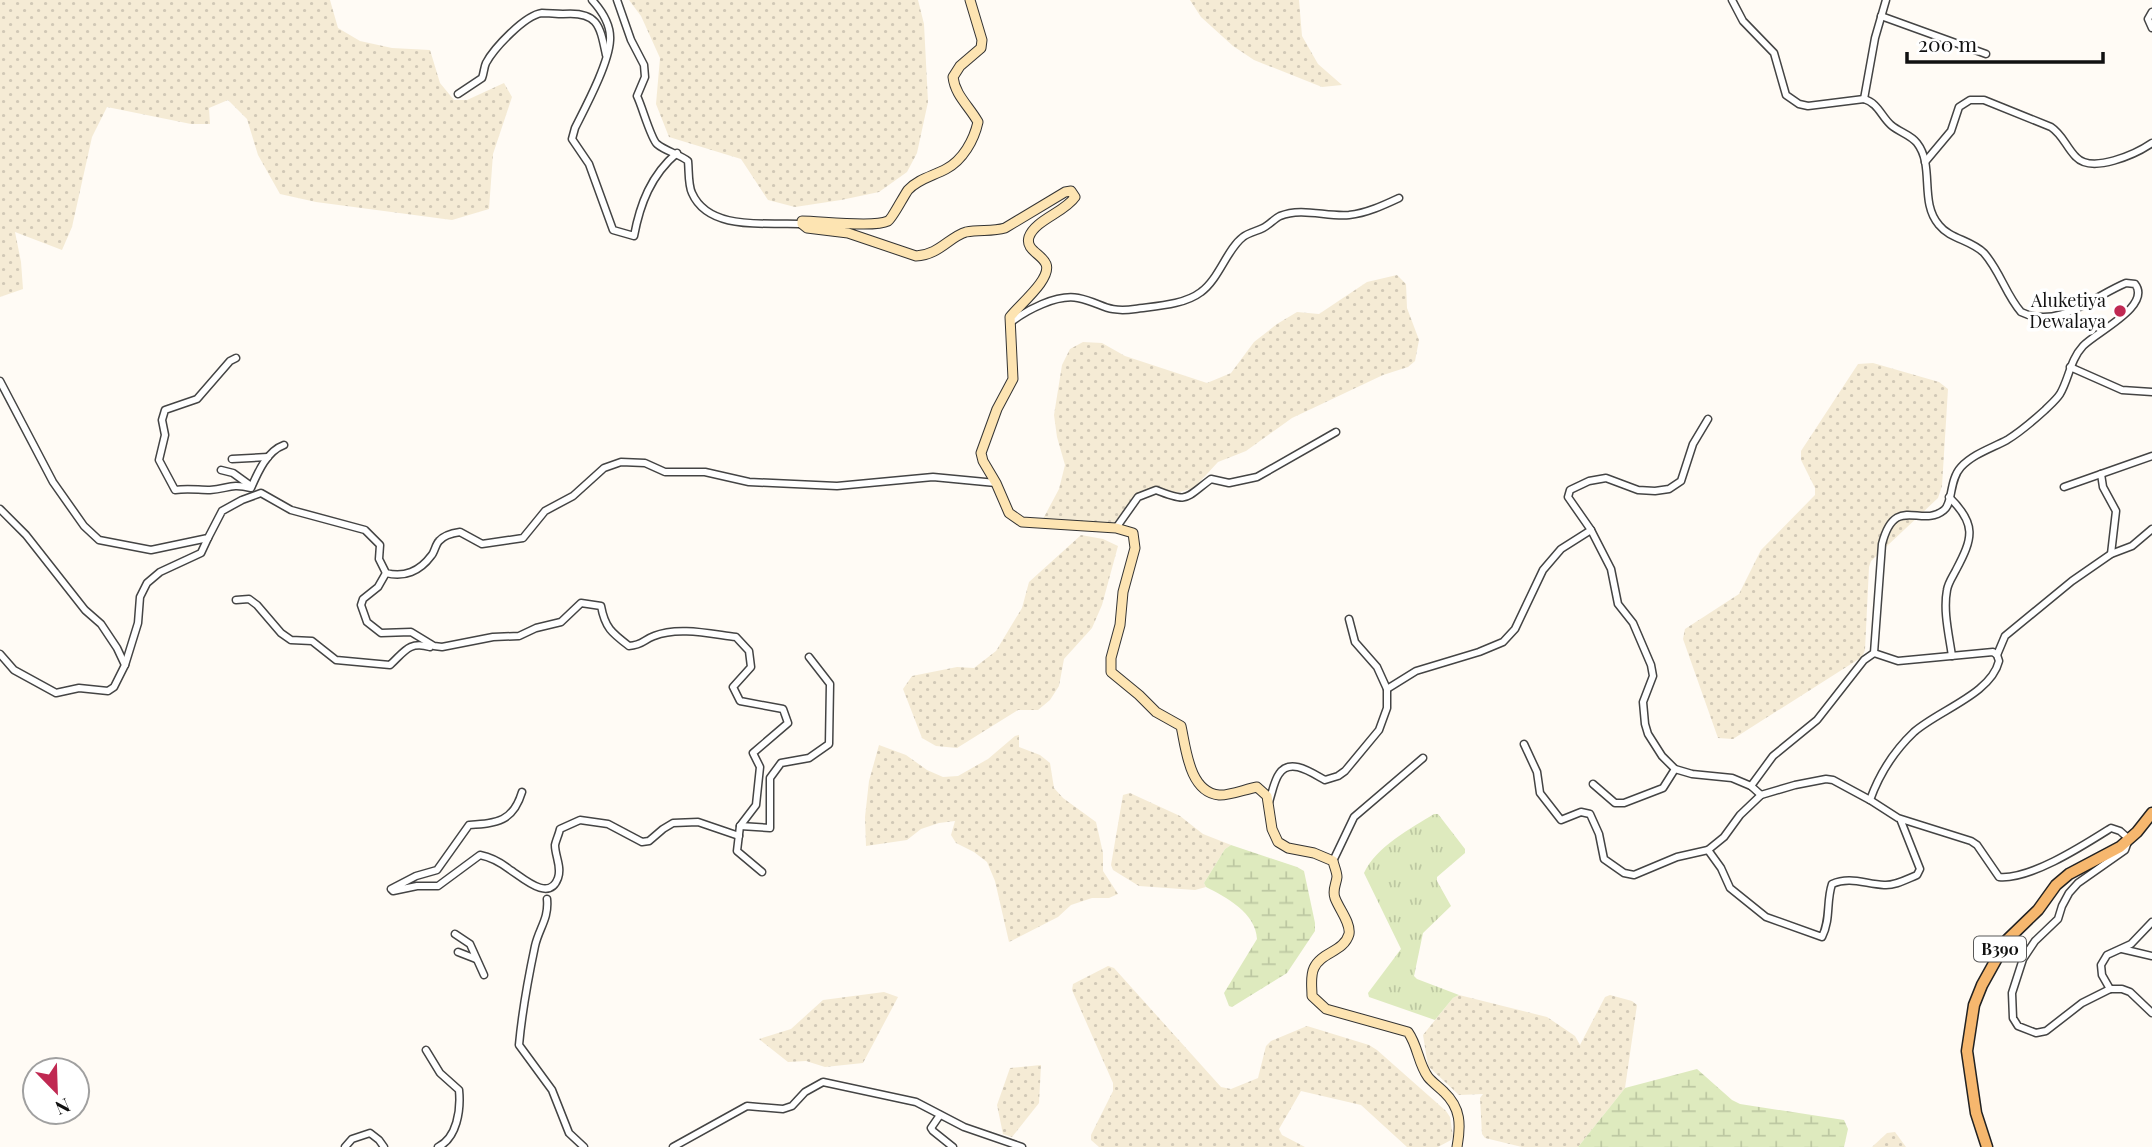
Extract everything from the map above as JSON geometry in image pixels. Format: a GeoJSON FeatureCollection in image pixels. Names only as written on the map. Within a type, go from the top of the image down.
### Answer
{"type":"FeatureCollection","features":[{"type":"Feature","properties":{"kind":"main road","name":"B390"},"geometry":{"type":"LineString","coordinates":[[1987,1147],[1976,1113],[1967,1051],[1977,995],[2001,947],[2038,910],[2056,885],[2070,874],[2112,852],[2129,839],[2152,813]]}},
{"type":"Feature","properties":{"kind":"street"},"geometry":{"type":"LineString","coordinates":[[593,0],[604,12],[611,39],[572,139],[589,164],[613,230],[634,236],[646,192],[677,153]]}},
{"type":"Feature","properties":{"kind":"street"},"geometry":{"type":"LineString","coordinates":[[617,0],[631,40],[644,65],[645,77],[637,96],[648,120],[651,135],[658,146],[677,153],[688,161],[692,193],[706,210],[719,218],[802,225],[848,233],[916,256],[924,256],[964,233],[1004,228],[1071,191],[1075,197],[1071,204],[1047,219],[1030,234],[1028,240],[1030,247],[1043,258],[1047,272],[1041,283],[1010,317],[1013,379],[996,410],[981,453],[983,460],[1009,513],[1022,522],[1116,528],[1133,533],[1135,548],[1123,592],[1111,672],[1156,712],[1181,726],[1193,773],[1204,789],[1222,795],[1257,787],[1267,796],[1272,829],[1278,842],[1288,848],[1314,853],[1333,861]]}},
{"type":"Feature","properties":{"kind":"street"},"geometry":{"type":"LineString","coordinates":[[802,225],[802,221],[886,222],[892,218],[908,190],[917,182],[955,163],[974,139],[978,122],[955,91],[953,77],[960,66],[981,48],[982,40],[970,0]]}},
{"type":"Feature","properties":{"kind":"street"},"geometry":{"type":"LineString","coordinates":[[1732,0],[1743,20],[1774,53],[1786,95],[1799,104],[1808,106],[1864,99],[1872,102],[1891,124],[1915,141],[1921,149],[1928,204],[1933,217],[1948,233],[1972,243],[1983,252],[2021,312],[2028,316],[2049,316],[2088,305],[2126,283],[2135,284],[2139,288],[2139,299],[2133,308],[2080,349],[2060,393],[2045,411],[2010,438],[1963,465],[1953,478],[1948,507],[1941,513],[1900,515],[1894,519],[1882,544],[1874,653]]}},
{"type":"Feature","properties":{"kind":"street"},"geometry":{"type":"LineString","coordinates":[[1864,99],[1875,38],[1886,0]]}},
{"type":"Feature","properties":{"kind":"street"},"geometry":{"type":"LineString","coordinates":[[2152,12],[2148,19],[2152,28]]}},
{"type":"Feature","properties":{"kind":"street"},"geometry":{"type":"LineString","coordinates":[[458,94],[482,78],[485,64],[507,37],[539,13],[577,13],[589,16],[600,28],[606,57]]}},
{"type":"Feature","properties":{"kind":"street"},"geometry":{"type":"LineString","coordinates":[[1881,16],[1986,54]]}},
{"type":"Feature","properties":{"kind":"street"},"geometry":{"type":"LineString","coordinates":[[1924,162],[1951,131],[1959,107],[1970,100],[1984,100],[2051,127],[2059,132],[2077,158],[2087,163],[2119,159],[2137,153],[2152,143]]}},
{"type":"Feature","properties":{"kind":"street"},"geometry":{"type":"LineString","coordinates":[[1010,323],[1030,310],[1071,297],[1081,298],[1110,310],[1131,310],[1180,302],[1201,293],[1210,284],[1242,237],[1265,227],[1279,217],[1296,212],[1349,215],[1381,207],[1399,198]]}},
{"type":"Feature","properties":{"kind":"street"},"geometry":{"type":"LineString","coordinates":[[236,358],[197,399],[165,410],[162,420],[165,435],[159,460],[175,490],[189,487],[211,490],[235,484],[251,487]]}},
{"type":"Feature","properties":{"kind":"street"},"geometry":{"type":"LineString","coordinates":[[2070,367],[2122,390],[2152,392]]}},
{"type":"Feature","properties":{"kind":"street"},"geometry":{"type":"LineString","coordinates":[[0,381],[53,482],[84,526],[99,540],[151,550],[208,538]]}},
{"type":"Feature","properties":{"kind":"street"},"geometry":{"type":"LineString","coordinates":[[1708,419],[1693,444],[1681,481],[1669,489],[1638,490],[1606,478],[1589,481],[1570,490],[1568,497],[1591,530],[1611,569],[1618,604],[1633,623],[1651,665],[1653,676],[1643,702],[1648,734],[1662,756],[1675,769],[1692,774],[1732,778],[1751,786],[1761,795]]}},
{"type":"Feature","properties":{"kind":"street"},"geometry":{"type":"LineString","coordinates":[[1116,528],[1138,497],[1156,490],[1179,499],[1186,497],[1211,478],[1229,483],[1257,477],[1336,432]]}},
{"type":"Feature","properties":{"kind":"street"},"geometry":{"type":"LineString","coordinates":[[251,487],[268,457],[277,447],[284,445]]}},
{"type":"Feature","properties":{"kind":"street"},"geometry":{"type":"LineString","coordinates":[[2064,487],[2152,456]]}},
{"type":"Feature","properties":{"kind":"street"},"geometry":{"type":"LineString","coordinates":[[232,459],[268,457]]}},
{"type":"Feature","properties":{"kind":"street"},"geometry":{"type":"LineString","coordinates":[[221,470],[233,473],[251,487],[291,510],[365,530],[380,545],[379,559],[386,573],[397,576],[416,570],[432,556],[439,541],[460,531],[482,544],[523,538],[545,511],[573,496],[604,468],[621,462],[645,463],[665,472],[705,472],[749,482],[837,486],[933,477],[996,483]]}},
{"type":"Feature","properties":{"kind":"street"},"geometry":{"type":"LineString","coordinates":[[2101,474],[2103,487],[2116,511],[2111,554]]}},
{"type":"Feature","properties":{"kind":"street"},"geometry":{"type":"LineString","coordinates":[[0,654],[14,670],[56,693],[79,688],[108,691],[114,687],[125,665],[138,623],[140,597],[147,583],[160,572],[201,553],[222,511],[261,493]]}},
{"type":"Feature","properties":{"kind":"street"},"geometry":{"type":"LineString","coordinates":[[1950,497],[1961,508],[1971,526],[1967,549],[1947,587],[1945,604],[1951,656]]}},
{"type":"Feature","properties":{"kind":"street"},"geometry":{"type":"LineString","coordinates":[[0,509],[26,535],[85,610],[101,624],[125,665]]}},
{"type":"Feature","properties":{"kind":"street"},"geometry":{"type":"LineString","coordinates":[[1870,800],[1876,782],[1887,765],[1914,733],[1988,682],[1997,667],[1997,655],[2004,636],[2072,581],[2111,554],[2132,546],[2152,529]]}},
{"type":"Feature","properties":{"kind":"street"},"geometry":{"type":"LineString","coordinates":[[1387,689],[1416,671],[1503,642],[1515,629],[1542,570],[1561,549],[1591,530]]}},
{"type":"Feature","properties":{"kind":"street"},"geometry":{"type":"LineString","coordinates":[[386,573],[378,587],[363,599],[361,605],[368,622],[381,633],[411,632],[434,646]]}},
{"type":"Feature","properties":{"kind":"street"},"geometry":{"type":"LineString","coordinates":[[236,600],[249,599],[257,604],[281,633],[291,640],[312,641],[336,660],[390,665],[412,645],[418,643],[433,648],[493,637],[519,636],[536,628],[561,622],[581,603],[601,606],[604,623],[629,646],[642,645],[653,636],[677,632],[737,636],[749,651],[751,667],[733,687],[740,701],[783,709],[788,723],[753,753],[760,768],[756,805],[740,826],[737,851],[762,872]]}},
{"type":"Feature","properties":{"kind":"street"},"geometry":{"type":"LineString","coordinates":[[1268,803],[1279,773],[1288,767],[1298,767],[1325,780],[1338,776],[1380,730],[1387,708],[1387,689],[1377,667],[1355,642],[1349,619]]}},
{"type":"Feature","properties":{"kind":"street"},"geometry":{"type":"LineString","coordinates":[[1874,653],[1898,661],[1993,652],[1997,655]]}},
{"type":"Feature","properties":{"kind":"street"},"geometry":{"type":"LineString","coordinates":[[1751,786],[1773,756],[1817,720],[1864,660],[1874,653]]}},
{"type":"Feature","properties":{"kind":"street"},"geometry":{"type":"LineString","coordinates":[[740,826],[770,828],[770,778],[781,763],[809,758],[829,744],[830,684],[809,657]]}},
{"type":"Feature","properties":{"kind":"street"},"geometry":{"type":"LineString","coordinates":[[1524,744],[1537,772],[1539,793],[1555,815],[1561,820],[1581,813],[1590,814],[1599,834],[1604,859],[1624,873],[1634,875],[1677,857],[1708,850],[1761,795],[1826,779],[1833,780],[1870,800],[1903,822],[1920,869],[1917,875],[1885,885],[1859,880],[1840,880],[1832,884],[1828,924],[1822,937],[1766,917],[1730,888],[1721,868],[1708,850]]}},
{"type":"Feature","properties":{"kind":"street"},"geometry":{"type":"LineString","coordinates":[[1423,758],[1353,817],[1333,861],[1337,875],[1333,890],[1349,928],[1348,936],[1340,948],[1324,956],[1315,965],[1312,974],[1312,996],[1326,1009],[1408,1032],[1415,1042],[1418,1057],[1428,1077],[1451,1099],[1459,1113],[1461,1129],[1457,1147]]}},
{"type":"Feature","properties":{"kind":"street"},"geometry":{"type":"LineString","coordinates":[[1593,784],[1615,803],[1624,803],[1663,788],[1675,769]]}},
{"type":"Feature","properties":{"kind":"street"},"geometry":{"type":"LineString","coordinates":[[522,792],[518,804],[506,818],[494,823],[469,825],[437,870],[416,876],[391,889],[393,891],[417,886],[438,886],[480,855],[499,862],[528,883],[544,890],[551,888],[558,881],[560,873],[555,844],[560,830],[580,820],[608,824],[642,842],[649,841],[673,823],[698,822],[739,836]]}},
{"type":"Feature","properties":{"kind":"street"},"geometry":{"type":"LineString","coordinates":[[1898,818],[1971,841],[1977,845],[1999,877],[2024,875],[2070,854],[2111,828],[2120,831],[2129,839],[2125,850],[2078,883],[2069,893],[2058,919],[2035,941],[2023,959],[2012,993],[2013,1018],[2018,1026],[2036,1033],[2046,1031],[2082,1003],[2110,989],[2130,992],[2152,1013]]}},
{"type":"Feature","properties":{"kind":"street"},"geometry":{"type":"LineString","coordinates":[[547,899],[548,913],[536,942],[522,1011],[519,1045],[552,1090],[569,1133],[584,1147]]}},
{"type":"Feature","properties":{"kind":"street"},"geometry":{"type":"LineString","coordinates":[[2110,989],[2102,975],[2101,965],[2107,955],[2131,944],[2152,922]]}},
{"type":"Feature","properties":{"kind":"street"},"geometry":{"type":"LineString","coordinates":[[455,934],[470,944],[484,975]]}},
{"type":"Feature","properties":{"kind":"street"},"geometry":{"type":"LineString","coordinates":[[2122,949],[2152,956]]}},
{"type":"Feature","properties":{"kind":"street"},"geometry":{"type":"LineString","coordinates":[[458,952],[475,959]]}},
{"type":"Feature","properties":{"kind":"street"},"geometry":{"type":"LineString","coordinates":[[426,1050],[440,1073],[459,1090],[457,1119],[449,1141],[438,1147]]}},
{"type":"Feature","properties":{"kind":"street"},"geometry":{"type":"LineString","coordinates":[[673,1147],[747,1106],[783,1109],[792,1106],[805,1092],[823,1082],[916,1102],[964,1128],[1022,1147]]}},
{"type":"Feature","properties":{"kind":"street"},"geometry":{"type":"LineString","coordinates":[[940,1115],[932,1128],[933,1131],[953,1147]]}},
{"type":"Feature","properties":{"kind":"street"},"geometry":{"type":"LineString","coordinates":[[345,1147],[352,1139],[370,1133],[384,1147]]}},
{"type":"Feature","properties":{"kind":"shaded area"},"geometry":{"type":"Polygon","coordinates":[[[0,0],[330,0],[338,28],[360,41],[392,48],[430,50],[440,83],[454,100],[467,100],[504,83],[512,97],[493,154],[489,209],[452,220],[316,202],[280,194],[258,155],[247,119],[228,100],[209,108],[210,124],[191,124],[107,107],[92,137],[72,227],[62,250],[15,232],[23,289],[0,297],[0,0]]]}},
{"type":"Feature","properties":{"kind":"shaded area"},"geometry":{"type":"Polygon","coordinates":[[[629,0],[918,0],[924,24],[928,102],[917,153],[907,172],[879,192],[841,200],[795,207],[768,200],[741,159],[669,137],[656,104],[660,58],[641,16],[629,0]]]}},
{"type":"Feature","properties":{"kind":"shaded area"},"geometry":{"type":"Polygon","coordinates":[[[1190,0],[1299,0],[1302,36],[1318,64],[1342,85],[1322,87],[1254,60],[1233,46],[1201,17],[1190,0]]]}},
{"type":"Feature","properties":{"kind":"shaded area"},"geometry":{"type":"Polygon","coordinates":[[[1397,275],[1406,284],[1407,308],[1419,340],[1415,361],[1408,367],[1383,375],[1292,418],[1246,451],[1218,462],[1194,488],[1172,494],[1158,487],[1137,494],[1114,524],[1043,519],[1059,489],[1065,465],[1054,415],[1062,365],[1070,349],[1083,342],[1102,343],[1125,356],[1207,383],[1231,373],[1254,342],[1297,312],[1319,314],[1367,282],[1397,275]]]}},
{"type":"Feature","properties":{"kind":"shaded area"},"geometry":{"type":"Polygon","coordinates":[[[1873,363],[1939,382],[1948,389],[1942,486],[1938,498],[1871,561],[1865,650],[1862,657],[1733,739],[1718,738],[1683,639],[1685,629],[1739,594],[1761,550],[1815,495],[1815,488],[1801,460],[1801,451],[1858,364],[1873,363]]]}},
{"type":"Feature","properties":{"kind":"shaded area"},"geometry":{"type":"Polygon","coordinates":[[[1081,535],[1103,539],[1118,546],[1102,605],[1092,628],[1064,659],[1059,686],[1050,700],[1038,710],[1018,710],[957,748],[936,746],[922,738],[903,689],[912,676],[957,667],[974,668],[996,651],[1022,608],[1029,582],[1081,535]]]}},
{"type":"Feature","properties":{"kind":"shaded area"},"geometry":{"type":"Polygon","coordinates":[[[1019,735],[1019,747],[1040,755],[1050,763],[1054,788],[1063,798],[1096,822],[1103,853],[1103,871],[1118,894],[1071,905],[1058,917],[1009,942],[995,881],[987,862],[956,843],[951,835],[955,821],[921,829],[907,840],[866,846],[865,817],[869,781],[879,745],[906,755],[927,770],[943,777],[958,776],[988,759],[1019,735]]]}},
{"type":"Feature","properties":{"kind":"shaded area"},"geometry":{"type":"Polygon","coordinates":[[[1130,793],[1180,816],[1203,834],[1231,845],[1225,849],[1204,883],[1206,887],[1195,890],[1139,886],[1113,870],[1111,865],[1123,795],[1130,793]]]}},
{"type":"Feature","properties":{"kind":"shaded area"},"geometry":{"type":"Polygon","coordinates":[[[1108,966],[1114,968],[1221,1087],[1231,1089],[1258,1078],[1266,1046],[1271,1041],[1307,1026],[1369,1045],[1377,1050],[1446,1111],[1450,1117],[1453,1136],[1451,1140],[1438,1147],[1407,1147],[1361,1105],[1301,1091],[1279,1129],[1282,1135],[1305,1147],[1099,1147],[1091,1140],[1091,1135],[1113,1091],[1113,1083],[1072,990],[1073,984],[1108,966]]]}},
{"type":"Feature","properties":{"kind":"shaded area"},"geometry":{"type":"Polygon","coordinates":[[[884,992],[898,997],[863,1063],[825,1067],[806,1061],[788,1062],[759,1039],[791,1029],[823,1000],[884,992]]]}},
{"type":"Feature","properties":{"kind":"shaded area"},"geometry":{"type":"Polygon","coordinates":[[[1459,995],[1547,1017],[1575,1036],[1580,1045],[1605,997],[1610,995],[1637,1005],[1625,1088],[1578,1147],[1522,1147],[1485,1138],[1482,1134],[1480,1098],[1483,1094],[1459,1095],[1428,1066],[1423,1035],[1453,998],[1459,995]]]}},
{"type":"Feature","properties":{"kind":"shaded area"},"geometry":{"type":"Polygon","coordinates":[[[1041,1065],[1039,1103],[1012,1137],[1003,1134],[997,1105],[1010,1068],[1041,1065]]]}},
{"type":"Feature","properties":{"kind":"shaded area"},"geometry":{"type":"Polygon","coordinates":[[[1895,1132],[1906,1147],[1872,1147],[1887,1133],[1895,1132]]]}},
{"type":"Feature","properties":{"kind":"green space"},"geometry":{"type":"Polygon","coordinates":[[[1434,814],[1438,814],[1465,849],[1465,853],[1437,877],[1451,906],[1423,933],[1414,976],[1459,995],[1453,998],[1435,1020],[1369,997],[1368,993],[1401,949],[1364,873],[1385,847],[1434,814]]]}},
{"type":"Feature","properties":{"kind":"green space"},"geometry":{"type":"Polygon","coordinates":[[[1231,845],[1304,871],[1315,923],[1315,931],[1287,973],[1232,1007],[1229,1006],[1224,993],[1257,939],[1255,930],[1239,907],[1206,887],[1204,883],[1225,849],[1231,845]]]}},
{"type":"Feature","properties":{"kind":"green space"},"geometry":{"type":"Polygon","coordinates":[[[1697,1069],[1740,1104],[1844,1120],[1848,1129],[1844,1147],[1578,1147],[1625,1088],[1697,1069]]]}},
{"type":"Feature","properties":{"kind":"place","name":"Aluketiya Dewalaya"},"geometry":{"type":"Point","coordinates":[2120,311]}}]}
